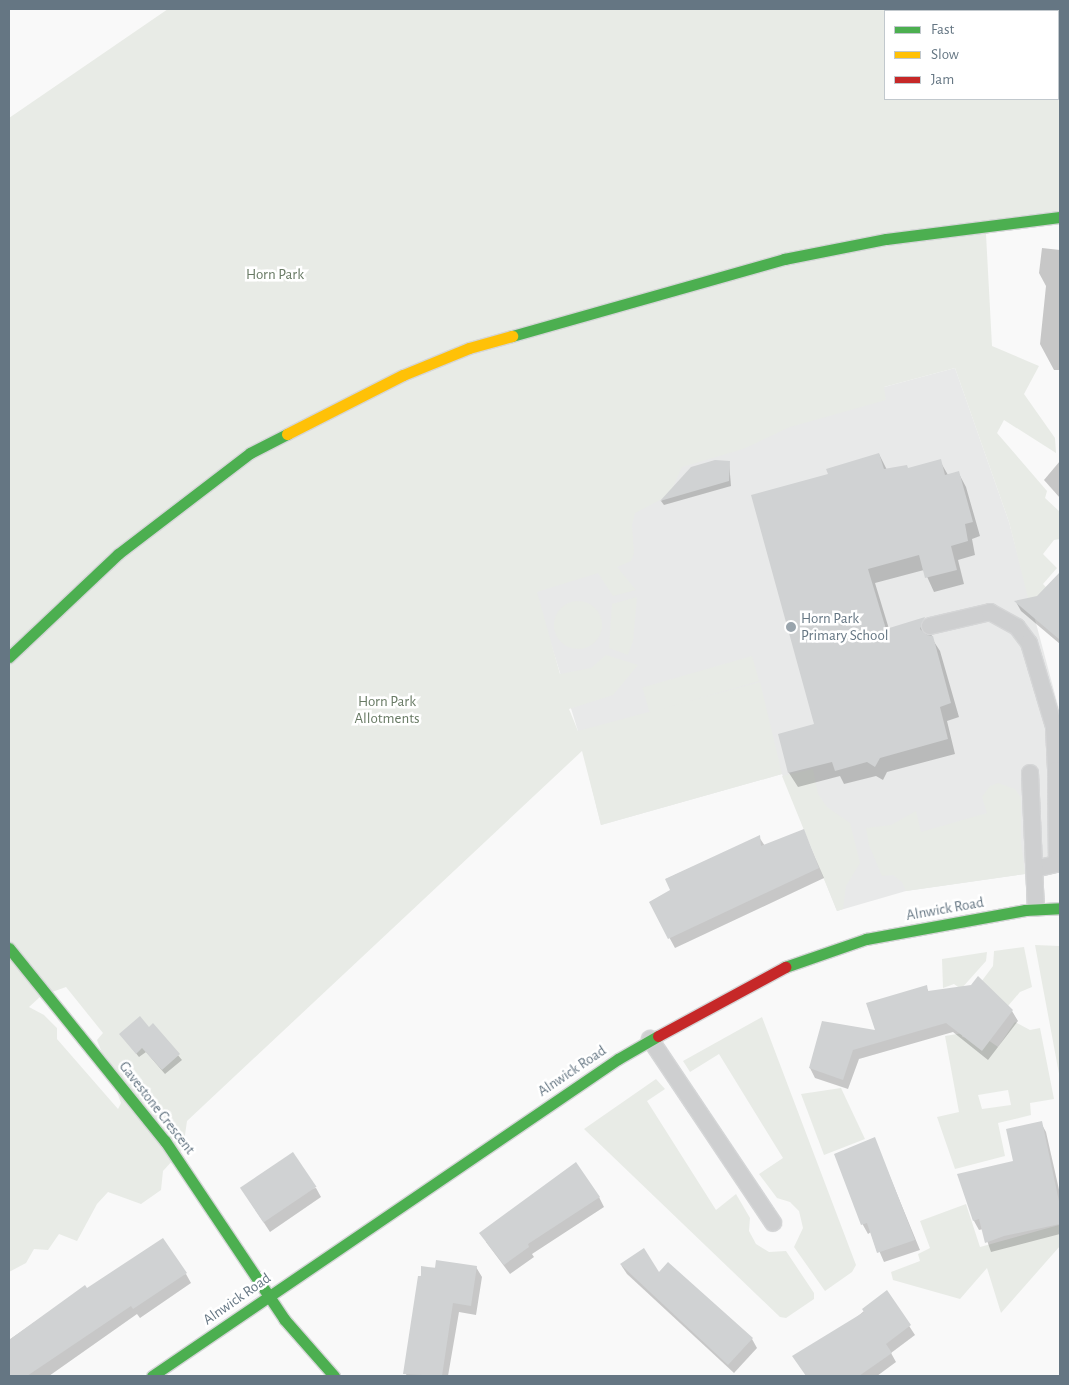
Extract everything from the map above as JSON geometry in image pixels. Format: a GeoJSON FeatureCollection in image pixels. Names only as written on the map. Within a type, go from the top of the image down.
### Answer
{"type":"FeatureCollection","features":[{"type":"Feature","properties":{"kind":"street"},"geometry":{"type":"LineString","coordinates":[[9,657],[118,554],[250,453],[402,375],[469,348],[784,259],[886,239],[1060,217]]}},
{"type":"Feature","properties":{"kind":"street","name":"Alnwick Road"},"geometry":{"type":"LineString","coordinates":[[152,1376],[650,1038],[752,982],[844,945],[1036,908],[1060,908]]}},
{"type":"Feature","properties":{"kind":"street","name":"Gavestone Crescent"},"geometry":{"type":"LineString","coordinates":[[9,948],[165,1141],[284,1319],[334,1376]]}},
{"type":"Feature","properties":{"kind":"lane"},"geometry":{"type":"LineString","coordinates":[[930,626],[990,612],[1017,626],[1029,643],[1054,727],[1056,770],[1057,861],[1056,864],[1035,869]]}},
{"type":"Feature","properties":{"kind":"lane"},"geometry":{"type":"LineString","coordinates":[[1030,773],[1036,908]]}},
{"type":"Feature","properties":{"kind":"lane"},"geometry":{"type":"LineString","coordinates":[[650,1038],[773,1223]]}},
{"type":"Feature","properties":{"kind":"shaded area","name":"Horn Park Primary School"},"geometry":{"type":"Polygon","coordinates":[[[955,368],[1009,522],[1060,713],[1060,872],[1050,873],[1047,863],[1025,863],[1025,874],[906,891],[837,911],[782,774],[601,825],[578,731],[503,489],[955,368]]]}},
{"type":"Feature","properties":{"kind":"green space","name":"Horn Park"},"geometry":{"type":"Polygon","coordinates":[[[168,9],[1060,9],[1060,212],[986,234],[992,346],[1039,366],[1024,394],[1055,438],[1056,453],[1004,420],[997,433],[1047,491],[1045,498],[1060,512],[1060,539],[1054,540],[1043,554],[1057,568],[1043,584],[1052,593],[1032,614],[1009,522],[955,368],[884,387],[886,400],[790,427],[743,449],[682,467],[671,491],[660,500],[635,513],[632,526],[634,553],[631,561],[617,567],[636,590],[613,596],[598,573],[537,592],[560,674],[591,668],[606,655],[638,665],[613,695],[569,709],[578,731],[760,682],[782,774],[601,825],[582,751],[187,1121],[183,1149],[163,1171],[161,1190],[141,1204],[108,1192],[97,1204],[77,1241],[59,1234],[48,1250],[34,1249],[26,1263],[9,1272],[9,118],[168,9]],[[66,987],[41,996],[29,1007],[44,1015],[57,1028],[57,1039],[118,1109],[121,1103],[97,1040],[103,1033],[66,987]]]}},
{"type":"Feature","properties":{"kind":"green space"},"geometry":{"type":"Polygon","coordinates":[[[637,597],[633,641],[628,655],[609,648],[612,604],[637,597]]]}},
{"type":"Feature","properties":{"kind":"green space"},"geometry":{"type":"Polygon","coordinates":[[[578,601],[587,603],[595,608],[600,616],[602,625],[600,634],[595,642],[587,647],[578,649],[569,647],[561,642],[556,634],[554,625],[556,616],[561,608],[569,603],[578,601]]]}},
{"type":"Feature","properties":{"kind":"green space"},"geometry":{"type":"Polygon","coordinates":[[[752,656],[759,681],[650,712],[642,687],[752,656]]]}},
{"type":"Feature","properties":{"kind":"green space"},"geometry":{"type":"Polygon","coordinates":[[[813,769],[818,794],[827,807],[850,823],[860,863],[846,886],[843,909],[837,911],[782,776],[813,769]]]}},
{"type":"Feature","properties":{"kind":"green space"},"geometry":{"type":"Polygon","coordinates":[[[998,783],[1015,789],[1021,798],[1021,842],[1025,874],[906,891],[902,882],[893,875],[882,876],[869,845],[866,828],[891,825],[916,811],[921,832],[987,813],[982,797],[990,786],[998,783]]]}},
{"type":"Feature","properties":{"kind":"green space"},"geometry":{"type":"Polygon","coordinates":[[[1035,945],[1060,946],[1060,1079],[1035,945]]]}},
{"type":"Feature","properties":{"kind":"green space"},"geometry":{"type":"Polygon","coordinates":[[[1024,947],[1032,987],[1020,992],[1008,1006],[981,982],[993,966],[994,951],[1024,947]]]}},
{"type":"Feature","properties":{"kind":"green space"},"geometry":{"type":"Polygon","coordinates":[[[987,952],[986,961],[961,989],[954,984],[943,988],[942,959],[987,952]]]}},
{"type":"Feature","properties":{"kind":"green space"},"geometry":{"type":"Polygon","coordinates":[[[762,1017],[856,1265],[852,1272],[825,1291],[794,1247],[803,1228],[799,1211],[790,1202],[777,1198],[759,1174],[783,1158],[719,1054],[690,1072],[683,1061],[762,1017]]]}},
{"type":"Feature","properties":{"kind":"green space"},"geometry":{"type":"Polygon","coordinates":[[[1015,1022],[1030,1030],[1040,1028],[1054,1099],[1030,1103],[1031,1115],[998,1123],[1005,1156],[955,1169],[937,1117],[959,1112],[945,1036],[963,1033],[962,1037],[988,1040],[998,1047],[1015,1022]],[[1008,1090],[978,1095],[982,1109],[1011,1105],[1008,1090]]]}},
{"type":"Feature","properties":{"kind":"green space"},"geometry":{"type":"Polygon","coordinates":[[[656,1079],[665,1089],[647,1101],[716,1210],[736,1194],[750,1218],[749,1231],[756,1244],[769,1252],[786,1251],[814,1293],[814,1299],[786,1318],[780,1317],[584,1129],[656,1079]]]}},
{"type":"Feature","properties":{"kind":"green space"},"geometry":{"type":"Polygon","coordinates":[[[841,1088],[865,1139],[824,1155],[801,1094],[841,1088]]]}},
{"type":"Feature","properties":{"kind":"green space"},"geometry":{"type":"Polygon","coordinates":[[[966,1204],[980,1247],[1059,1225],[1060,1246],[1001,1313],[987,1268],[960,1299],[893,1280],[891,1272],[920,1261],[918,1254],[930,1248],[920,1221],[966,1204]]]}},
{"type":"Feature","properties":{"kind":"building"},"geometry":{"type":"Polygon","coordinates":[[[879,453],[884,469],[907,465],[908,468],[941,459],[945,475],[959,471],[973,522],[965,524],[968,541],[951,546],[957,570],[925,578],[919,555],[868,569],[886,629],[925,617],[920,629],[927,635],[933,636],[951,703],[940,707],[948,739],[880,758],[875,767],[867,762],[835,771],[832,762],[788,773],[778,734],[814,724],[751,495],[828,474],[826,469],[879,453]]]}},
{"type":"Feature","properties":{"kind":"building"},"geometry":{"type":"Polygon","coordinates":[[[715,460],[730,461],[729,481],[660,501],[691,467],[715,460]]]}},
{"type":"Feature","properties":{"kind":"building"},"geometry":{"type":"Polygon","coordinates":[[[1060,572],[1060,640],[1014,601],[1037,596],[1060,572]]]}},
{"type":"Feature","properties":{"kind":"building"},"geometry":{"type":"Polygon","coordinates":[[[804,829],[819,868],[668,939],[649,902],[670,890],[665,879],[760,835],[761,846],[804,829]]]}},
{"type":"Feature","properties":{"kind":"building"},"geometry":{"type":"Polygon","coordinates":[[[978,976],[1013,1010],[982,1051],[946,1023],[853,1050],[843,1080],[809,1068],[822,1021],[875,1030],[866,1003],[927,985],[928,991],[971,985],[978,976]]]}},
{"type":"Feature","properties":{"kind":"building"},"geometry":{"type":"Polygon","coordinates":[[[140,1016],[149,1027],[153,1023],[180,1054],[162,1070],[142,1048],[136,1054],[119,1034],[140,1016]]]}},
{"type":"Feature","properties":{"kind":"building"},"geometry":{"type":"Polygon","coordinates":[[[1042,1121],[1060,1206],[1060,1224],[1004,1236],[985,1243],[979,1219],[973,1221],[957,1174],[1013,1161],[1006,1129],[1042,1121]]]}},
{"type":"Feature","properties":{"kind":"building"},"geometry":{"type":"Polygon","coordinates":[[[875,1137],[915,1240],[877,1253],[867,1223],[861,1225],[834,1154],[875,1137]]]}},
{"type":"Feature","properties":{"kind":"building"},"geometry":{"type":"Polygon","coordinates":[[[293,1152],[316,1187],[263,1223],[240,1188],[293,1152]]]}},
{"type":"Feature","properties":{"kind":"building"},"geometry":{"type":"Polygon","coordinates":[[[576,1162],[600,1197],[528,1244],[529,1247],[504,1265],[479,1233],[576,1162]]]}},
{"type":"Feature","properties":{"kind":"building"},"geometry":{"type":"Polygon","coordinates":[[[163,1238],[187,1273],[133,1309],[131,1306],[27,1376],[9,1376],[9,1340],[85,1285],[87,1288],[163,1238]]]}},
{"type":"Feature","properties":{"kind":"building"},"geometry":{"type":"Polygon","coordinates":[[[644,1248],[659,1272],[668,1262],[753,1338],[728,1365],[620,1264],[644,1248]]]}},
{"type":"Feature","properties":{"kind":"building"},"geometry":{"type":"Polygon","coordinates":[[[436,1260],[477,1266],[471,1306],[453,1303],[442,1376],[403,1374],[418,1276],[421,1276],[421,1266],[435,1268],[436,1260]]]}},
{"type":"Feature","properties":{"kind":"building"},"geometry":{"type":"Polygon","coordinates":[[[887,1290],[911,1325],[886,1344],[892,1353],[859,1376],[806,1376],[792,1356],[864,1312],[862,1309],[887,1290]]]}},
{"type":"Feature","properties":{"kind":"traffic: fast"},"geometry":{"type":"LineString","coordinates":[[512,336],[784,259],[886,239],[1060,217]]}},
{"type":"Feature","properties":{"kind":"traffic: fast"},"geometry":{"type":"LineString","coordinates":[[9,657],[118,554],[250,453],[287,434]]}},
{"type":"Feature","properties":{"kind":"traffic: fast"},"geometry":{"type":"LineString","coordinates":[[785,967],[866,939],[1025,910],[1060,908]]}},
{"type":"Feature","properties":{"kind":"traffic: fast"},"geometry":{"type":"LineString","coordinates":[[9,948],[165,1141],[284,1319],[334,1376]]}},
{"type":"Feature","properties":{"kind":"traffic: fast"},"geometry":{"type":"LineString","coordinates":[[152,1376],[618,1059],[658,1036]]}},
{"type":"Feature","properties":{"kind":"traffic: slow"},"geometry":{"type":"LineString","coordinates":[[287,434],[403,375],[469,348],[512,336]]}},
{"type":"Feature","properties":{"kind":"traffic: jam"},"geometry":{"type":"LineString","coordinates":[[658,1036],[785,967]]}},
{"type":"Feature","properties":{"kind":"place","name":"Horn Park Primary School"},"geometry":{"type":"Point","coordinates":[791,627]}},
{"type":"Feature","properties":{"kind":"park label","name":"Horn Park Allotments"},"geometry":{"type":"Point","coordinates":[387,710]}}]}
